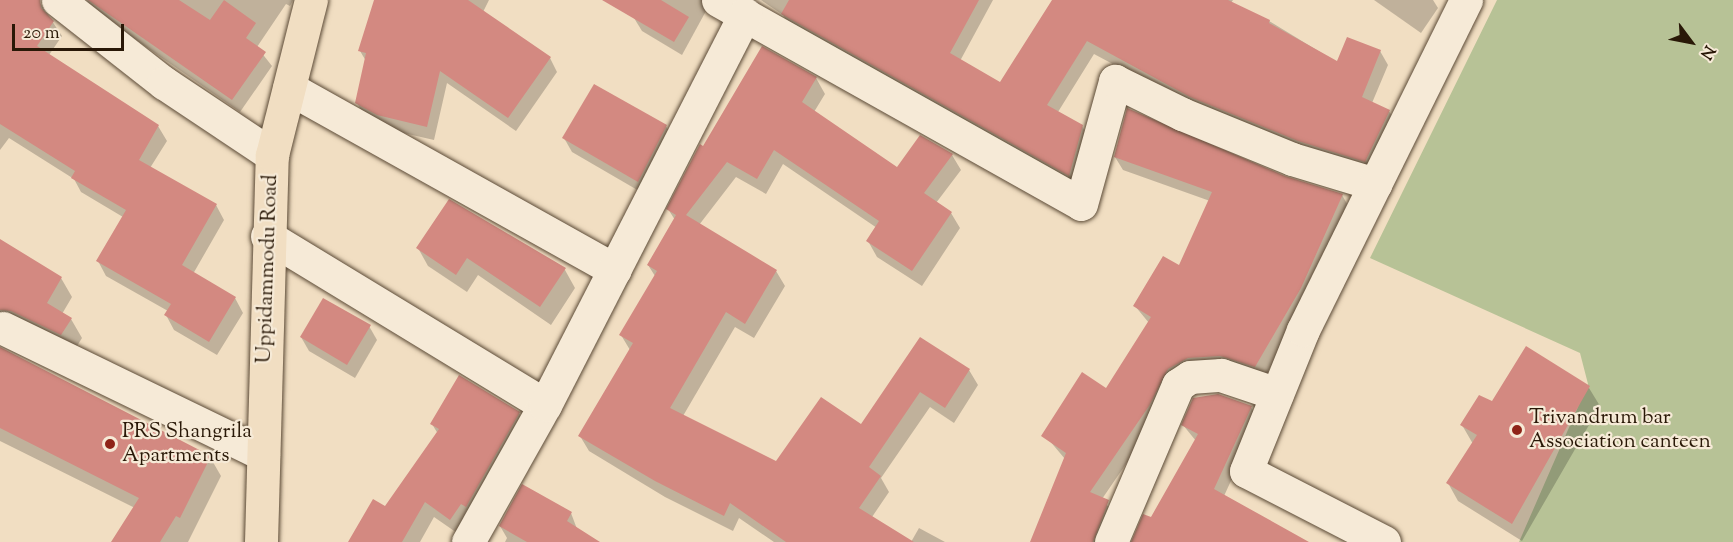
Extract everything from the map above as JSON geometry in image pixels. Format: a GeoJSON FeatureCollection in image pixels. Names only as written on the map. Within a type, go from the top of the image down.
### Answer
{"type":"FeatureCollection","features":[{"type":"Feature","properties":{"kind":"main road","name":"Uppidammodu Road"},"geometry":{"type":"LineString","coordinates":[[261,542],[267,236],[272,154],[311,0]]}},
{"type":"Feature","properties":{"kind":"street"},"geometry":{"type":"LineString","coordinates":[[58,0],[164,83],[272,154]]}},
{"type":"Feature","properties":{"kind":"street"},"geometry":{"type":"LineString","coordinates":[[1384,542],[1246,471],[1303,330],[1466,0]]}},
{"type":"Feature","properties":{"kind":"street"},"geometry":{"type":"LineString","coordinates":[[468,542],[545,405],[615,270],[731,7],[1081,204],[1115,81],[1182,114],[1292,159],[1375,184]]}},
{"type":"Feature","properties":{"kind":"street"},"geometry":{"type":"LineString","coordinates":[[289,88],[615,270]]}},
{"type":"Feature","properties":{"kind":"street"},"geometry":{"type":"LineString","coordinates":[[267,236],[545,405]]}},
{"type":"Feature","properties":{"kind":"street"},"geometry":{"type":"LineString","coordinates":[[3,328],[263,454]]}},
{"type":"Feature","properties":{"kind":"street"},"geometry":{"type":"LineString","coordinates":[[1111,542],[1178,385],[1190,377],[1221,375],[1277,394]]}},
{"type":"Feature","properties":{"kind":"green space"},"geometry":{"type":"Polygon","coordinates":[[[1497,0],[1733,0],[1733,542],[1519,542],[1588,384],[1580,353],[1370,258],[1497,0]]]}},
{"type":"Feature","properties":{"kind":"building"},"geometry":{"type":"Polygon","coordinates":[[[0,0],[40,0],[41,8],[54,21],[37,46],[159,125],[139,160],[217,204],[182,265],[236,297],[209,342],[164,315],[171,304],[96,261],[126,210],[71,178],[75,171],[0,124],[0,0]]]}},
{"type":"Feature","properties":{"kind":"building"},"geometry":{"type":"Polygon","coordinates":[[[88,0],[179,0],[210,20],[224,0],[256,23],[246,38],[266,52],[232,100],[88,0]]]}},
{"type":"Feature","properties":{"kind":"building"},"geometry":{"type":"Polygon","coordinates":[[[374,0],[468,0],[551,57],[508,118],[440,71],[427,127],[377,115],[355,103],[366,53],[358,51],[374,0]]]}},
{"type":"Feature","properties":{"kind":"building"},"geometry":{"type":"Polygon","coordinates":[[[602,0],[661,0],[689,17],[674,42],[602,0]]]}},
{"type":"Feature","properties":{"kind":"building"},"geometry":{"type":"Polygon","coordinates":[[[789,0],[979,0],[950,53],[1000,82],[1052,0],[1228,0],[1270,20],[1269,23],[1337,61],[1347,37],[1381,50],[1362,97],[1390,110],[1365,162],[1298,141],[1190,97],[1087,41],[1047,105],[1083,125],[1069,176],[781,14],[789,0]]]}},
{"type":"Feature","properties":{"kind":"building"},"geometry":{"type":"Polygon","coordinates":[[[762,46],[817,77],[802,102],[897,167],[920,135],[953,154],[924,193],[952,212],[912,271],[866,241],[879,221],[774,150],[757,179],[727,162],[686,215],[777,270],[745,324],[726,312],[670,408],[776,461],[821,397],[861,424],[920,337],[970,369],[945,408],[920,392],[869,467],[881,476],[859,508],[914,542],[786,542],[730,503],[724,516],[655,481],[578,436],[633,343],[619,335],[657,271],[647,265],[676,215],[666,209],[700,144],[703,146],[762,46]]]}},
{"type":"Feature","properties":{"kind":"building"},"geometry":{"type":"Polygon","coordinates":[[[594,84],[667,125],[638,182],[562,138],[594,84]]]}},
{"type":"Feature","properties":{"kind":"building"},"geometry":{"type":"Polygon","coordinates":[[[1127,108],[1285,176],[1343,194],[1301,288],[1255,367],[1220,356],[1188,358],[1168,369],[1149,406],[1090,492],[1109,500],[1093,542],[1030,542],[1066,453],[1041,436],[1082,372],[1106,388],[1151,317],[1133,306],[1163,256],[1179,265],[1212,192],[1114,157],[1127,108]]]}},
{"type":"Feature","properties":{"kind":"building"},"geometry":{"type":"Polygon","coordinates":[[[449,199],[566,268],[540,307],[467,258],[456,275],[416,248],[449,199]]]}},
{"type":"Feature","properties":{"kind":"building"},"geometry":{"type":"Polygon","coordinates":[[[0,239],[62,277],[47,303],[72,318],[61,335],[11,311],[0,310],[0,239]]]}},
{"type":"Feature","properties":{"kind":"building"},"geometry":{"type":"Polygon","coordinates":[[[323,298],[371,325],[347,365],[300,337],[323,298]]]}},
{"type":"Feature","properties":{"kind":"building","name":"Trivandrum bar Association canteen"},"geometry":{"type":"Polygon","coordinates":[[[1526,346],[1590,386],[1512,524],[1446,483],[1477,435],[1460,425],[1479,395],[1492,401],[1526,346]]]}},
{"type":"Feature","properties":{"kind":"building","name":"PRS Shangrila Apartments"},"geometry":{"type":"Polygon","coordinates":[[[0,347],[211,456],[180,518],[176,516],[160,542],[111,542],[139,498],[0,428],[0,347]]]}},
{"type":"Feature","properties":{"kind":"building"},"geometry":{"type":"Polygon","coordinates":[[[459,375],[520,412],[466,507],[461,504],[450,520],[425,502],[402,542],[348,542],[373,499],[385,506],[439,429],[430,424],[459,375]]]}},
{"type":"Feature","properties":{"kind":"building"},"geometry":{"type":"Polygon","coordinates":[[[1218,394],[1252,406],[1214,489],[1309,542],[1131,542],[1143,514],[1151,517],[1198,434],[1181,425],[1193,398],[1218,394]]]}},
{"type":"Feature","properties":{"kind":"building"},"geometry":{"type":"Polygon","coordinates":[[[522,484],[572,512],[567,521],[600,542],[527,542],[499,526],[522,484]]]}},
{"type":"Feature","properties":{"kind":"place","name":"Trivandrum bar Association canteen"},"geometry":{"type":"Point","coordinates":[1517,430]}},
{"type":"Feature","properties":{"kind":"place","name":"PRS Shangrila Apartments"},"geometry":{"type":"Point","coordinates":[110,444]}}]}
